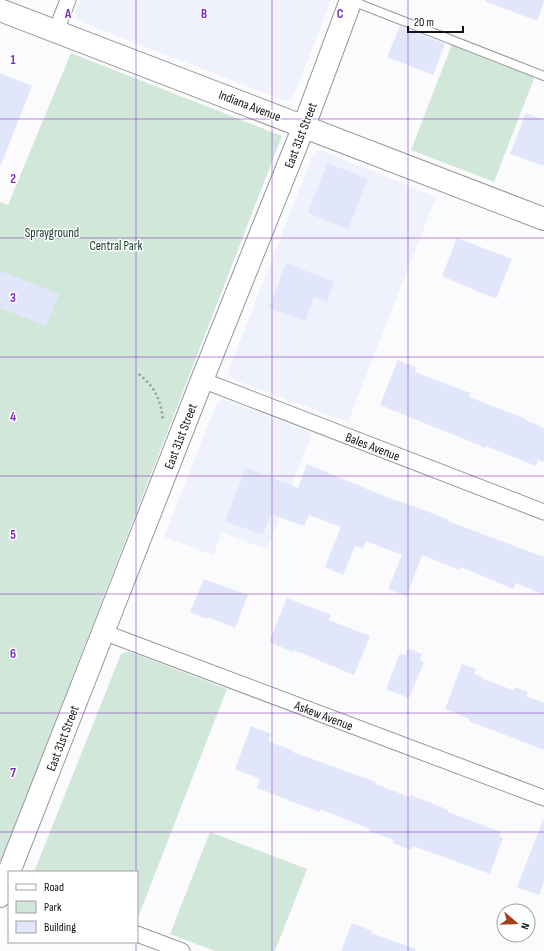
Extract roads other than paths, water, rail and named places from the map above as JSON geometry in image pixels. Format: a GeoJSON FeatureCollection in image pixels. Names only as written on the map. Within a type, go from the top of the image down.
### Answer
{"type":"FeatureCollection","features":[{"type":"Feature","properties":{"kind":"main road","name":"East 31st Street"},"geometry":{"type":"LineString","coordinates":[[10,871],[202,380],[304,126],[351,0]]}},
{"type":"Feature","properties":{"kind":"main road","name":"Indiana Avenue"},"geometry":{"type":"LineString","coordinates":[[0,10],[544,219]]}},
{"type":"Feature","properties":{"kind":"street"},"geometry":{"type":"LineString","coordinates":[[56,31],[68,0]]}},
{"type":"Feature","properties":{"kind":"street","name":"Bales Avenue"},"geometry":{"type":"LineString","coordinates":[[202,380],[544,512]]}},
{"type":"Feature","properties":{"kind":"street","name":"Askew Avenue"},"geometry":{"type":"LineString","coordinates":[[103,632],[544,798]]}},
{"type":"Feature","properties":{"kind":"street"},"geometry":{"type":"LineString","coordinates":[[138,934],[182,951]]}},
{"type":"Feature","properties":{"kind":"lane"},"geometry":{"type":"LineString","coordinates":[[351,0],[544,76]]}},
{"type":"Feature","properties":{"kind":"park label","name":"Sprayground"},"geometry":{"type":"Point","coordinates":[52,232]}},
{"type":"Feature","properties":{"kind":"park label","name":"Central Park"},"geometry":{"type":"Point","coordinates":[116,245]}}]}
